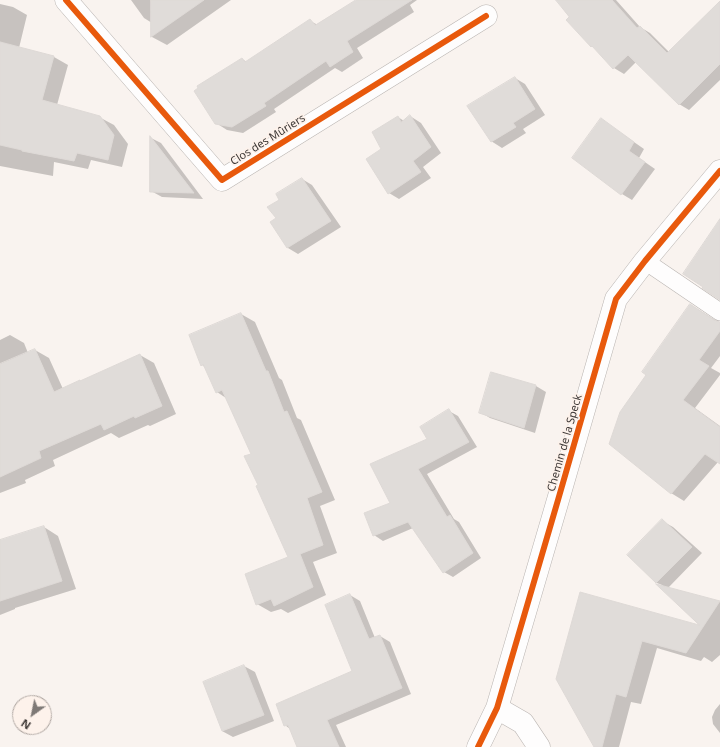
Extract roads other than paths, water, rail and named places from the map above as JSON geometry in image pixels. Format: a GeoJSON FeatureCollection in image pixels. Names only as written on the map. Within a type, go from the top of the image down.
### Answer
{"type":"FeatureCollection","features":[{"type":"Feature","properties":{"kind":"street","name":"Clos des Mûriers"},"geometry":{"type":"LineString","coordinates":[[66,0],[222,180],[486,16]]}},
{"type":"Feature","properties":{"kind":"street","name":"Chemin de la Speck"},"geometry":{"type":"LineString","coordinates":[[478,747],[497,708],[561,493],[616,300],[645,261],[720,171]]}},
{"type":"Feature","properties":{"kind":"street"},"geometry":{"type":"LineString","coordinates":[[497,708],[523,723],[539,747]]}},
{"type":"Feature","properties":{"kind":"lane"},"geometry":{"type":"LineString","coordinates":[[645,261],[720,312]]}}]}
